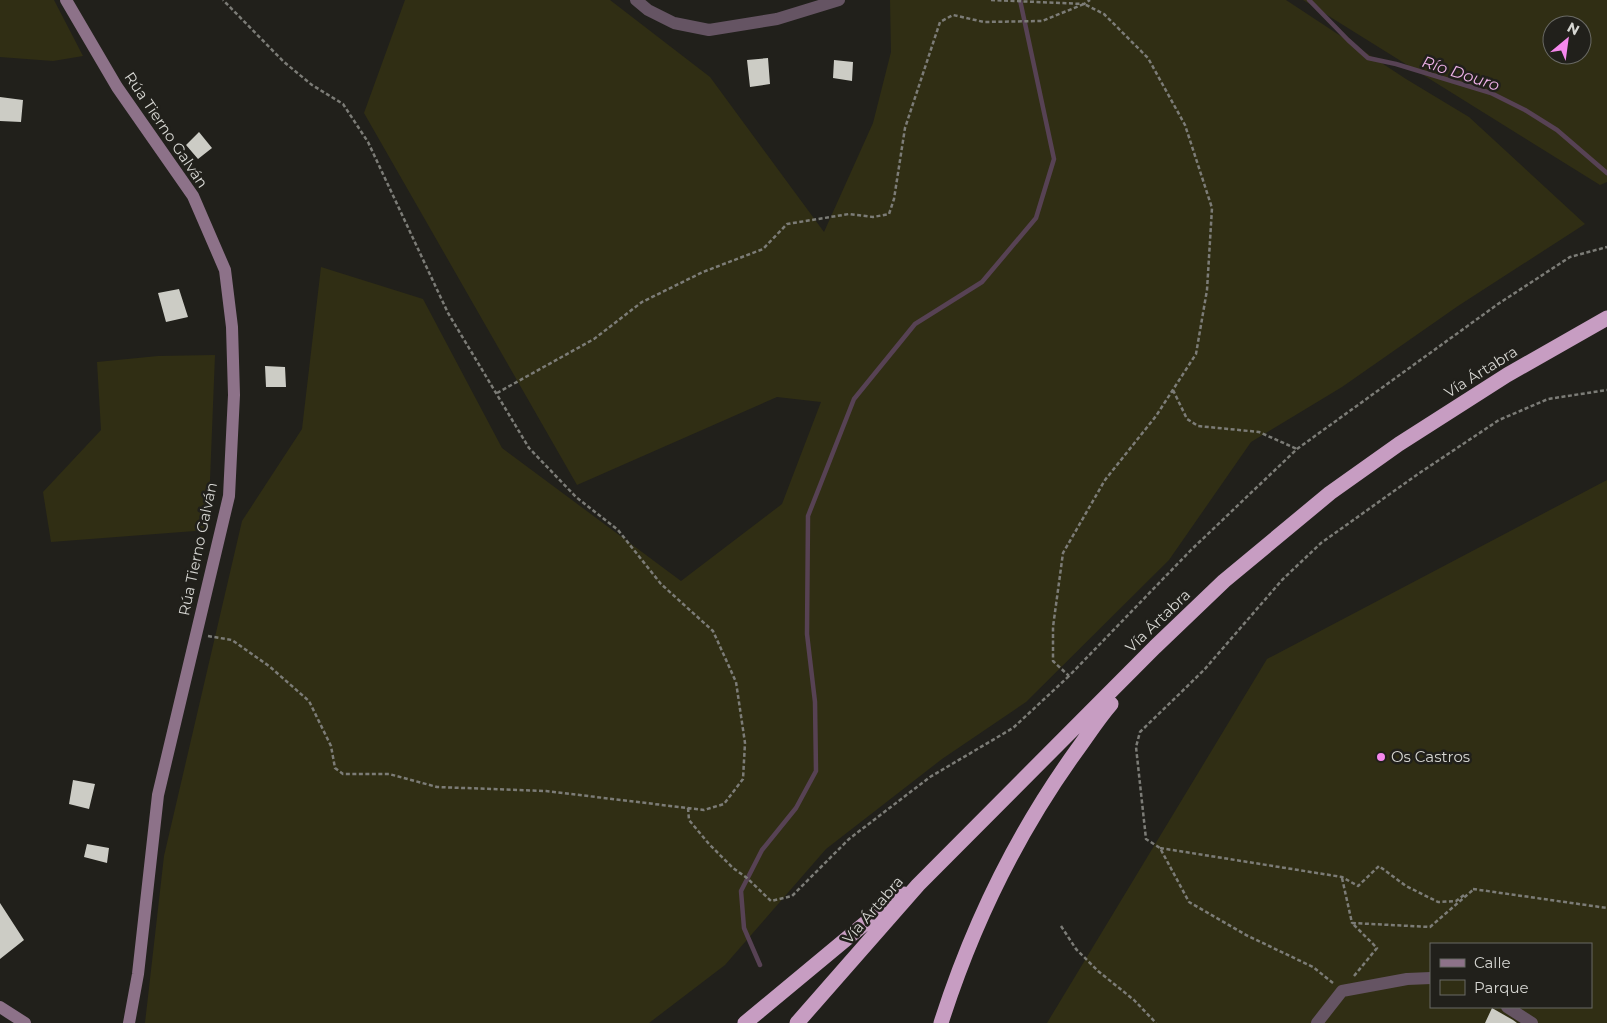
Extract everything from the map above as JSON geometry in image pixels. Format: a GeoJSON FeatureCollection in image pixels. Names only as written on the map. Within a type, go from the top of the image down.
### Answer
{"type":"FeatureCollection","features":[{"type":"Feature","properties":{"kind":"highway","name":"Vía Ártabra"},"geometry":{"type":"LineString","coordinates":[[796,1023],[918,885],[1224,581],[1330,493],[1399,444],[1507,375],[1607,318]]}},
{"type":"Feature","properties":{"kind":"highway"},"geometry":{"type":"LineString","coordinates":[[941,1023],[951,990],[979,921],[1020,838],[1061,772],[1106,710],[1184,620]]}},
{"type":"Feature","properties":{"kind":"highway"},"geometry":{"type":"LineString","coordinates":[[745,1023],[892,901],[918,885]]}},
{"type":"Feature","properties":{"kind":"street","name":"Rúa Tierno Galván"},"geometry":{"type":"LineString","coordinates":[[66,0],[116,87],[193,196],[225,270],[232,327],[234,395],[229,496],[158,795],[138,974],[128,1023]]}},
{"type":"Feature","properties":{"kind":"street"},"geometry":{"type":"LineString","coordinates":[[636,0],[648,10],[674,23],[709,30],[777,19],[839,0]]}},
{"type":"Feature","properties":{"kind":"street"},"geometry":{"type":"LineString","coordinates":[[1317,1023],[1342,991],[1406,979],[1430,978]]}},
{"type":"Feature","properties":{"kind":"street"},"geometry":{"type":"LineString","coordinates":[[0,1006],[25,1023]]}},
{"type":"Feature","properties":{"kind":"street"},"geometry":{"type":"LineString","coordinates":[[1508,1008],[1532,1023]]}},
{"type":"Feature","properties":{"kind":"path"},"geometry":{"type":"LineString","coordinates":[[196,634],[232,640],[269,666],[309,701],[331,746],[335,768],[343,774],[389,774],[437,787],[546,791],[704,810],[724,804],[743,779],[745,743],[736,682],[713,632],[661,584],[618,530],[576,497],[529,448],[448,313],[368,142],[343,104],[312,86],[284,62],[222,0]]}},
{"type":"Feature","properties":{"kind":"path"},"geometry":{"type":"LineString","coordinates":[[991,0],[1084,4],[1104,14],[1148,58],[1185,125],[1212,208],[1207,290],[1196,354],[1156,416],[1105,480],[1062,553],[1053,626],[1053,661],[1069,676]]}},
{"type":"Feature","properties":{"kind":"path"},"geometry":{"type":"LineString","coordinates":[[497,393],[594,339],[642,302],[703,272],[763,249],[787,224],[849,214],[873,217],[889,214],[894,199],[904,128],[940,22],[953,15],[984,22],[1042,21],[1090,0]]}},
{"type":"Feature","properties":{"kind":"path"},"geometry":{"type":"LineString","coordinates":[[688,808],[690,820],[709,844],[771,901],[792,896],[849,839],[930,777],[1013,728],[1069,676],[1191,550],[1297,449],[1514,294],[1570,257],[1607,247]]}},
{"type":"Feature","properties":{"kind":"path"},"geometry":{"type":"LineString","coordinates":[[1173,390],[1187,419],[1198,426],[1259,432],[1297,449]]}},
{"type":"Feature","properties":{"kind":"path"},"geometry":{"type":"LineString","coordinates":[[1607,390],[1548,399],[1499,420],[1418,474],[1321,543],[1282,580],[1204,670],[1140,732],[1136,747],[1146,839],[1160,848],[1342,877],[1358,886],[1379,866],[1406,886],[1438,902],[1456,901],[1474,889],[1607,908]]}},
{"type":"Feature","properties":{"kind":"path"},"geometry":{"type":"LineString","coordinates":[[1160,848],[1189,902],[1246,935],[1313,967],[1342,991],[1377,948],[1352,923],[1342,877]]}},
{"type":"Feature","properties":{"kind":"path"},"geometry":{"type":"LineString","coordinates":[[1352,923],[1430,927],[1474,889]]}},
{"type":"Feature","properties":{"kind":"path"},"geometry":{"type":"LineString","coordinates":[[1061,926],[1076,949],[1098,971],[1134,1000],[1156,1023]]}},
{"type":"Feature","properties":{"kind":"green space"},"geometry":{"type":"Polygon","coordinates":[[[0,0],[54,0],[83,56],[53,61],[0,57],[0,0]]]}},
{"type":"Feature","properties":{"kind":"green space"},"geometry":{"type":"Polygon","coordinates":[[[405,0],[610,0],[710,77],[824,232],[873,123],[891,52],[890,0],[1286,0],[1406,79],[1469,117],[1585,224],[1458,306],[1342,387],[1251,442],[1169,560],[1026,702],[942,759],[826,849],[725,965],[649,1023],[145,1023],[164,856],[242,521],[302,429],[321,267],[423,299],[502,448],[681,581],[782,504],[821,402],[777,397],[577,485],[364,113],[405,0]]]}},
{"type":"Feature","properties":{"kind":"green space"},"geometry":{"type":"Polygon","coordinates":[[[1303,0],[1607,0],[1607,182],[1600,185],[1303,0]]]}},
{"type":"Feature","properties":{"kind":"green space"},"geometry":{"type":"Polygon","coordinates":[[[215,355],[208,530],[51,542],[43,492],[101,430],[97,362],[158,356],[215,355]]]}},
{"type":"Feature","properties":{"kind":"green space"},"geometry":{"type":"Polygon","coordinates":[[[1607,480],[1607,1023],[1047,1023],[1267,659],[1607,480]]]}},
{"type":"Feature","properties":{"kind":"building"},"geometry":{"type":"Polygon","coordinates":[[[768,58],[770,84],[750,87],[747,60],[768,58]]]}},
{"type":"Feature","properties":{"kind":"building"},"geometry":{"type":"Polygon","coordinates":[[[834,60],[853,62],[852,81],[833,78],[834,60]]]}},
{"type":"Feature","properties":{"kind":"building"},"geometry":{"type":"Polygon","coordinates":[[[0,97],[23,100],[21,122],[0,121],[0,97]]]}},
{"type":"Feature","properties":{"kind":"building"},"geometry":{"type":"Polygon","coordinates":[[[199,132],[212,148],[198,159],[186,145],[199,132]]]}},
{"type":"Feature","properties":{"kind":"building"},"geometry":{"type":"Polygon","coordinates":[[[179,289],[188,317],[166,322],[158,293],[179,289]]]}},
{"type":"Feature","properties":{"kind":"building"},"geometry":{"type":"Polygon","coordinates":[[[265,366],[285,367],[286,387],[266,387],[265,366]]]}},
{"type":"Feature","properties":{"kind":"building"},"geometry":{"type":"Polygon","coordinates":[[[73,780],[95,784],[89,809],[69,804],[73,780]]]}},
{"type":"Feature","properties":{"kind":"building"},"geometry":{"type":"Polygon","coordinates":[[[87,844],[109,848],[107,863],[84,857],[87,844]]]}},
{"type":"Feature","properties":{"kind":"building"},"geometry":{"type":"Polygon","coordinates":[[[0,903],[24,940],[0,959],[0,903]]]}},
{"type":"Feature","properties":{"kind":"building"},"geometry":{"type":"Polygon","coordinates":[[[1492,1008],[1513,1020],[1517,1023],[1485,1023],[1492,1008]]]}},
{"type":"Feature","properties":{"kind":"waterway"},"geometry":{"type":"LineString","coordinates":[[760,965],[744,928],[741,891],[762,850],[796,808],[816,771],[815,702],[807,634],[808,516],[854,399],[915,324],[982,282],[1036,218],[1054,159],[1020,0]]}},
{"type":"Feature","properties":{"kind":"waterway","name":"Río Douro"},"geometry":{"type":"LineString","coordinates":[[1309,0],[1368,58],[1396,64],[1491,93],[1525,110],[1557,130],[1607,173]]}},
{"type":"Feature","properties":{"kind":"place","name":"Os Castros"},"geometry":{"type":"Point","coordinates":[1381,757]}}]}
